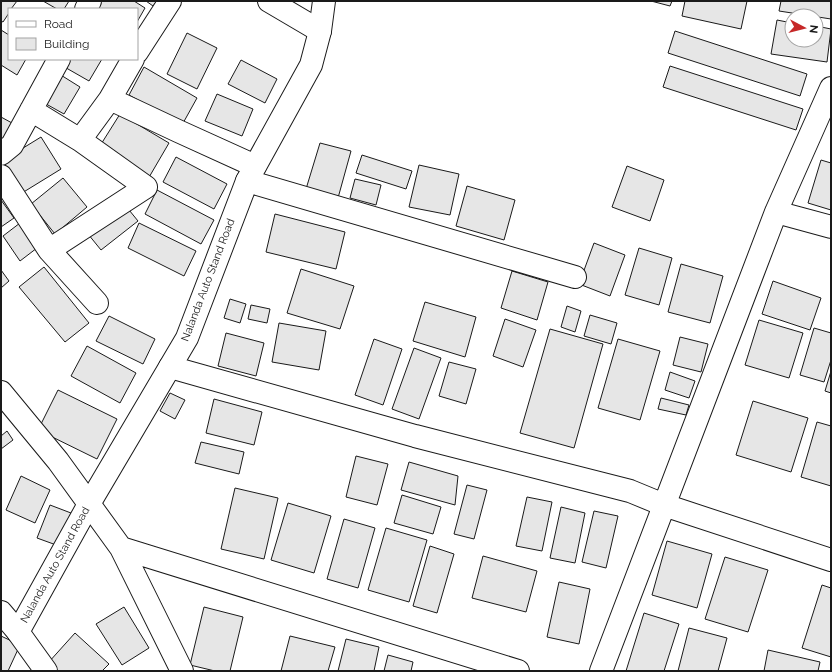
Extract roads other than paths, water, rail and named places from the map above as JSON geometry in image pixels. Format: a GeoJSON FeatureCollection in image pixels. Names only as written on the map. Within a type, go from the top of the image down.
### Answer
{"type":"FeatureCollection","features":[{"type":"Feature","properties":{"kind":"street"},"geometry":{"type":"LineString","coordinates":[[138,50],[170,1]]}},
{"type":"Feature","properties":{"kind":"street"},"geometry":{"type":"LineString","coordinates":[[269,1],[320,31]]}},
{"type":"Feature","properties":{"kind":"street","name":"Nalanda Auto Stand Road"},"geometry":{"type":"LineString","coordinates":[[18,632],[89,504],[188,338],[251,173],[311,65],[320,31],[324,1]]}},
{"type":"Feature","properties":{"kind":"street"},"geometry":{"type":"LineString","coordinates":[[1,154],[12,144],[58,60]]}},
{"type":"Feature","properties":{"kind":"street"},"geometry":{"type":"LineString","coordinates":[[80,140],[110,99],[132,60]]}},
{"type":"Feature","properties":{"kind":"street"},"geometry":{"type":"LineString","coordinates":[[601,671],[776,212],[831,88]]}},
{"type":"Feature","properties":{"kind":"street"},"geometry":{"type":"LineString","coordinates":[[110,99],[178,132],[251,173],[575,277]]}},
{"type":"Feature","properties":{"kind":"street"},"geometry":{"type":"LineString","coordinates":[[31,110],[80,140],[146,187],[49,250]]}},
{"type":"Feature","properties":{"kind":"street"},"geometry":{"type":"LineString","coordinates":[[1,176],[49,250],[97,303]]}},
{"type":"Feature","properties":{"kind":"street"},"geometry":{"type":"LineString","coordinates":[[776,212],[831,227]]}},
{"type":"Feature","properties":{"kind":"street"},"geometry":{"type":"LineString","coordinates":[[170,367],[415,436],[630,491],[664,505],[831,560]]}},
{"type":"Feature","properties":{"kind":"street"},"geometry":{"type":"LineString","coordinates":[[1,392],[58,461],[121,548],[182,671]]}},
{"type":"Feature","properties":{"kind":"street"},"geometry":{"type":"LineString","coordinates":[[121,548],[518,671]]}},
{"type":"Feature","properties":{"kind":"street"},"geometry":{"type":"LineString","coordinates":[[1,612],[18,632],[46,671]]}}]}
